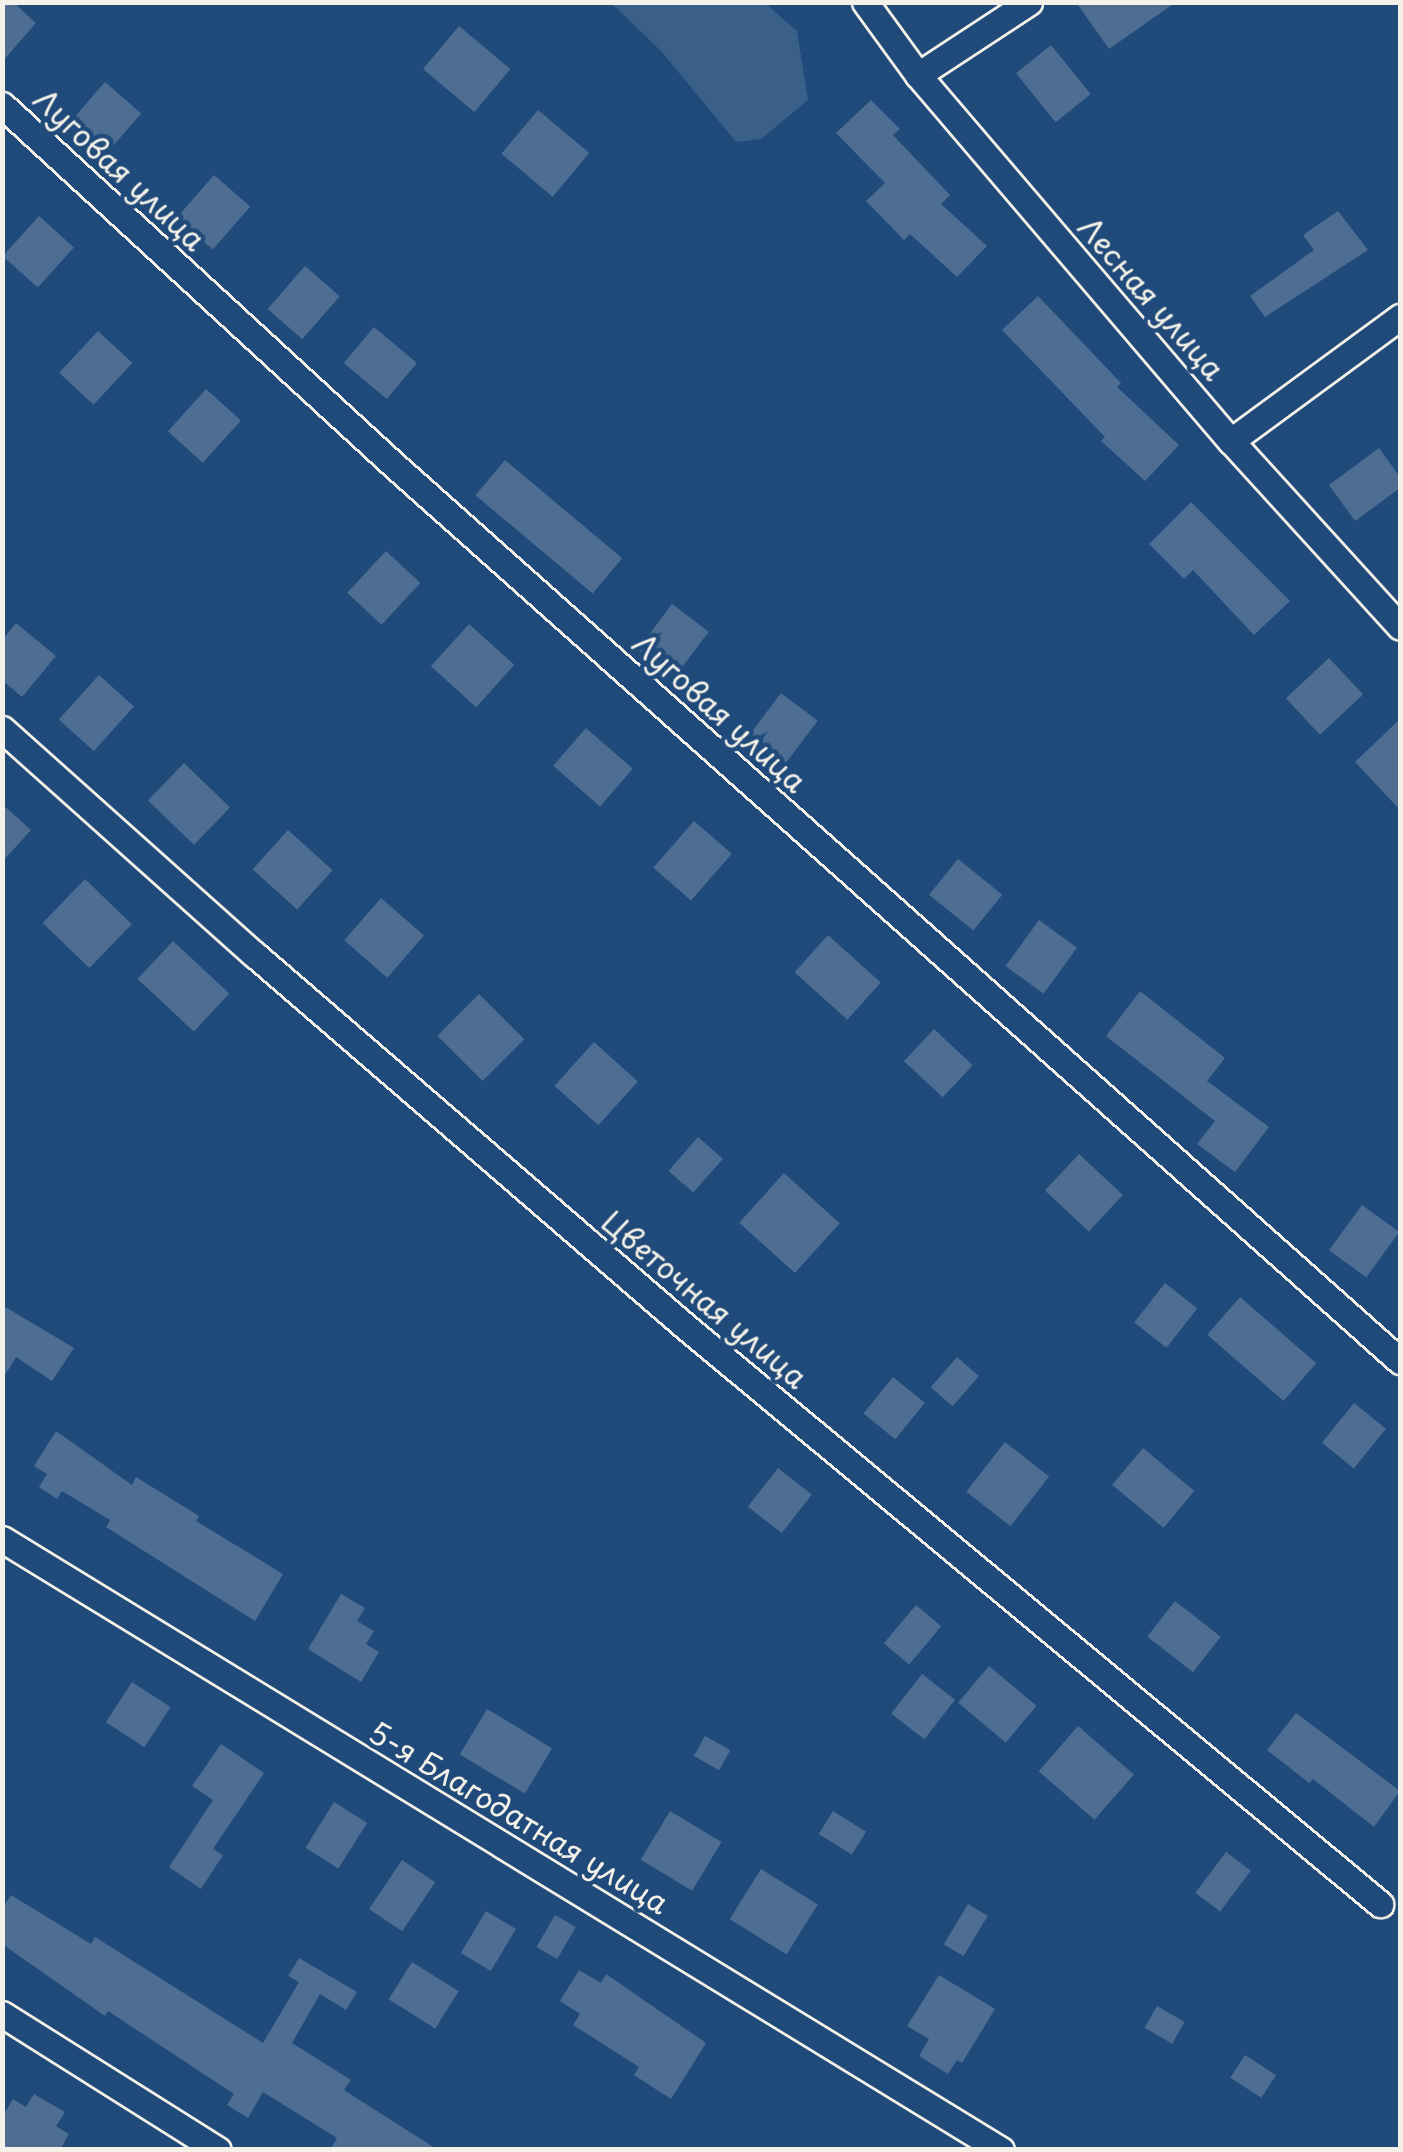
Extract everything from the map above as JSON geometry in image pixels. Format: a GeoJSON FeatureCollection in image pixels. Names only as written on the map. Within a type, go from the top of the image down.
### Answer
{"type":"FeatureCollection","features":[{"type":"Feature","properties":{"kind":"street","name":"Лесная улица"},"geometry":{"type":"LineString","coordinates":[[865,2],[918,75],[1231,441],[1400,627]]}},
{"type":"Feature","properties":{"kind":"street"},"geometry":{"type":"LineString","coordinates":[[918,75],[1029,2]]}},
{"type":"Feature","properties":{"kind":"street","name":"Луговая улица"},"geometry":{"type":"LineString","coordinates":[[2,105],[410,479],[1400,1361]]}},
{"type":"Feature","properties":{"kind":"street"},"geometry":{"type":"LineString","coordinates":[[1231,441],[1400,317]]}},
{"type":"Feature","properties":{"kind":"street","name":"Цветочная улица"},"geometry":{"type":"LineString","coordinates":[[2,729],[254,954],[686,1328],[1380,1904]]}},
{"type":"Feature","properties":{"kind":"street","name":"5-я Благодатная улица"},"geometry":{"type":"LineString","coordinates":[[2,1539],[1001,2150]]}},
{"type":"Feature","properties":{"kind":"street"},"geometry":{"type":"LineString","coordinates":[[2,2014],[218,2150]]}},
{"type":"Feature","properties":{"kind":"shaded area"},"geometry":{"type":"Polygon","coordinates":[[[611,3],[765,3],[797,31],[808,100],[761,139],[736,142],[661,51],[611,3]]]}},
{"type":"Feature","properties":{"kind":"building"},"geometry":{"type":"Polygon","coordinates":[[[2,2],[13,2],[36,23],[2,62],[2,2]]]}},
{"type":"Feature","properties":{"kind":"building"},"geometry":{"type":"Polygon","coordinates":[[[1076,2],[1176,2],[1109,49],[1076,2]]]}},
{"type":"Feature","properties":{"kind":"building"},"geometry":{"type":"Polygon","coordinates":[[[459,26],[510,69],[474,112],[423,69],[459,26]]]}},
{"type":"Feature","properties":{"kind":"building"},"geometry":{"type":"Polygon","coordinates":[[[1051,45],[1091,94],[1056,122],[1016,73],[1051,45]]]}},
{"type":"Feature","properties":{"kind":"building"},"geometry":{"type":"Polygon","coordinates":[[[105,82],[141,113],[104,157],[68,125],[105,82]]]}},
{"type":"Feature","properties":{"kind":"building"},"geometry":{"type":"Polygon","coordinates":[[[871,100],[900,129],[893,135],[950,195],[941,204],[987,246],[957,277],[910,234],[904,240],[866,201],[885,183],[836,133],[871,100]]]}},
{"type":"Feature","properties":{"kind":"building"},"geometry":{"type":"Polygon","coordinates":[[[538,110],[589,153],[553,197],[501,154],[538,110]]]}},
{"type":"Feature","properties":{"kind":"building"},"geometry":{"type":"Polygon","coordinates":[[[214,175],[250,206],[213,250],[177,218],[214,175]]]}},
{"type":"Feature","properties":{"kind":"building"},"geometry":{"type":"Polygon","coordinates":[[[1338,211],[1368,250],[1265,317],[1250,296],[1314,250],[1303,235],[1338,211]]]}},
{"type":"Feature","properties":{"kind":"building"},"geometry":{"type":"Polygon","coordinates":[[[39,216],[74,247],[38,288],[3,256],[39,216]]]}},
{"type":"Feature","properties":{"kind":"building"},"geometry":{"type":"Polygon","coordinates":[[[305,266],[340,296],[302,339],[268,309],[305,266]]]}},
{"type":"Feature","properties":{"kind":"building"},"geometry":{"type":"Polygon","coordinates":[[[1038,296],[1121,383],[1117,387],[1179,445],[1145,481],[1101,441],[1105,437],[1002,330],[1038,296]]]}},
{"type":"Feature","properties":{"kind":"building"},"geometry":{"type":"Polygon","coordinates":[[[374,327],[417,363],[387,399],[344,363],[374,327]]]}},
{"type":"Feature","properties":{"kind":"building"},"geometry":{"type":"Polygon","coordinates":[[[98,331],[132,363],[93,405],[59,373],[98,331]]]}},
{"type":"Feature","properties":{"kind":"building"},"geometry":{"type":"Polygon","coordinates":[[[206,389],[241,420],[203,463],[168,431],[206,389]]]}},
{"type":"Feature","properties":{"kind":"building"},"geometry":{"type":"Polygon","coordinates":[[[1379,448],[1400,477],[1400,488],[1355,521],[1329,485],[1379,448]]]}},
{"type":"Feature","properties":{"kind":"building"},"geometry":{"type":"Polygon","coordinates":[[[505,460],[622,558],[593,594],[475,495],[505,460]]]}},
{"type":"Feature","properties":{"kind":"building"},"geometry":{"type":"Polygon","coordinates":[[[1191,502],[1290,601],[1254,635],[1193,570],[1184,579],[1149,544],[1191,502]]]}},
{"type":"Feature","properties":{"kind":"building"},"geometry":{"type":"Polygon","coordinates":[[[386,551],[420,583],[381,625],[347,593],[386,551]]]}},
{"type":"Feature","properties":{"kind":"building"},"geometry":{"type":"Polygon","coordinates":[[[672,604],[709,632],[674,677],[638,650],[672,604]]]}},
{"type":"Feature","properties":{"kind":"building"},"geometry":{"type":"Polygon","coordinates":[[[16,623],[56,656],[22,697],[2,680],[2,640],[16,623]]]}},
{"type":"Feature","properties":{"kind":"building"},"geometry":{"type":"Polygon","coordinates":[[[469,624],[514,665],[476,707],[431,666],[469,624]]]}},
{"type":"Feature","properties":{"kind":"building"},"geometry":{"type":"Polygon","coordinates":[[[1329,658],[1363,695],[1320,735],[1286,698],[1329,658]]]}},
{"type":"Feature","properties":{"kind":"building"},"geometry":{"type":"Polygon","coordinates":[[[99,675],[134,706],[94,751],[59,720],[99,675]]]}},
{"type":"Feature","properties":{"kind":"building"},"geometry":{"type":"Polygon","coordinates":[[[781,693],[818,721],[783,766],[747,739],[781,693]]]}},
{"type":"Feature","properties":{"kind":"building"},"geometry":{"type":"Polygon","coordinates":[[[1400,719],[1400,810],[1355,762],[1400,719]]]}},
{"type":"Feature","properties":{"kind":"building"},"geometry":{"type":"Polygon","coordinates":[[[586,728],[633,769],[600,806],[553,766],[586,728]]]}},
{"type":"Feature","properties":{"kind":"building"},"geometry":{"type":"Polygon","coordinates":[[[184,763],[230,807],[194,845],[148,800],[184,763]]]}},
{"type":"Feature","properties":{"kind":"building"},"geometry":{"type":"Polygon","coordinates":[[[2,804],[31,830],[2,862],[2,804]]]}},
{"type":"Feature","properties":{"kind":"building"},"geometry":{"type":"Polygon","coordinates":[[[694,821],[732,854],[691,901],[653,868],[694,821]]]}},
{"type":"Feature","properties":{"kind":"building"},"geometry":{"type":"Polygon","coordinates":[[[288,830],[333,870],[297,910],[253,869],[288,830]]]}},
{"type":"Feature","properties":{"kind":"building"},"geometry":{"type":"Polygon","coordinates":[[[958,859],[1002,895],[973,931],[929,895],[958,859]]]}},
{"type":"Feature","properties":{"kind":"building"},"geometry":{"type":"Polygon","coordinates":[[[85,879],[132,924],[89,968],[43,923],[85,879]]]}},
{"type":"Feature","properties":{"kind":"building"},"geometry":{"type":"Polygon","coordinates":[[[381,898],[424,935],[387,978],[344,940],[381,898]]]}},
{"type":"Feature","properties":{"kind":"building"},"geometry":{"type":"Polygon","coordinates":[[[1039,920],[1077,948],[1044,994],[1005,966],[1039,920]]]}},
{"type":"Feature","properties":{"kind":"building"},"geometry":{"type":"Polygon","coordinates":[[[828,935],[881,983],[847,1020],[795,972],[828,935]]]}},
{"type":"Feature","properties":{"kind":"building"},"geometry":{"type":"Polygon","coordinates":[[[173,941],[229,994],[194,1032],[138,979],[173,941]]]}},
{"type":"Feature","properties":{"kind":"building"},"geometry":{"type":"Polygon","coordinates":[[[1140,991],[1225,1058],[1207,1081],[1269,1127],[1235,1172],[1197,1144],[1215,1121],[1106,1036],[1140,991]]]}},
{"type":"Feature","properties":{"kind":"building"},"geometry":{"type":"Polygon","coordinates":[[[479,994],[524,1039],[483,1081],[437,1036],[479,994]]]}},
{"type":"Feature","properties":{"kind":"building"},"geometry":{"type":"Polygon","coordinates":[[[934,1029],[973,1065],[943,1097],[904,1061],[934,1029]]]}},
{"type":"Feature","properties":{"kind":"building"},"geometry":{"type":"Polygon","coordinates":[[[594,1042],[638,1081],[598,1125],[555,1086],[594,1042]]]}},
{"type":"Feature","properties":{"kind":"building"},"geometry":{"type":"Polygon","coordinates":[[[698,1137],[723,1159],[693,1193],[668,1171],[698,1137]]]}},
{"type":"Feature","properties":{"kind":"building"},"geometry":{"type":"Polygon","coordinates":[[[1079,1154],[1123,1195],[1089,1231],[1045,1191],[1079,1154]]]}},
{"type":"Feature","properties":{"kind":"building"},"geometry":{"type":"Polygon","coordinates":[[[784,1173],[840,1223],[795,1273],[739,1223],[784,1173]]]}},
{"type":"Feature","properties":{"kind":"building"},"geometry":{"type":"Polygon","coordinates":[[[1362,1205],[1399,1232],[1366,1277],[1329,1250],[1362,1205]]]}},
{"type":"Feature","properties":{"kind":"building"},"geometry":{"type":"Polygon","coordinates":[[[1165,1283],[1197,1308],[1167,1348],[1134,1322],[1165,1283]]]}},
{"type":"Feature","properties":{"kind":"building"},"geometry":{"type":"Polygon","coordinates":[[[1240,1297],[1316,1363],[1283,1401],[1207,1335],[1240,1297]]]}},
{"type":"Feature","properties":{"kind":"building"},"geometry":{"type":"Polygon","coordinates":[[[2,1305],[74,1348],[52,1381],[16,1357],[2,1380],[2,1305]]]}},
{"type":"Feature","properties":{"kind":"building"},"geometry":{"type":"Polygon","coordinates":[[[957,1357],[979,1376],[953,1406],[931,1387],[957,1357]]]}},
{"type":"Feature","properties":{"kind":"building"},"geometry":{"type":"Polygon","coordinates":[[[893,1377],[925,1403],[895,1439],[863,1414],[893,1377]]]}},
{"type":"Feature","properties":{"kind":"building"},"geometry":{"type":"Polygon","coordinates":[[[1354,1403],[1386,1429],[1354,1468],[1322,1443],[1354,1403]]]}},
{"type":"Feature","properties":{"kind":"building"},"geometry":{"type":"Polygon","coordinates":[[[56,1431],[132,1485],[136,1477],[199,1516],[196,1521],[283,1574],[255,1621],[106,1527],[110,1520],[62,1491],[57,1499],[39,1487],[47,1474],[34,1466],[56,1431]]]}},
{"type":"Feature","properties":{"kind":"building"},"geometry":{"type":"Polygon","coordinates":[[[1005,1442],[1049,1476],[1010,1526],[966,1492],[1005,1442]]]}},
{"type":"Feature","properties":{"kind":"building"},"geometry":{"type":"Polygon","coordinates":[[[1143,1448],[1194,1491],[1163,1528],[1112,1485],[1143,1448]]]}},
{"type":"Feature","properties":{"kind":"building"},"geometry":{"type":"Polygon","coordinates":[[[778,1468],[812,1494],[782,1533],[748,1507],[778,1468]]]}},
{"type":"Feature","properties":{"kind":"building"},"geometry":{"type":"Polygon","coordinates":[[[341,1594],[365,1608],[357,1621],[374,1631],[366,1644],[379,1652],[361,1682],[308,1649],[341,1594]]]}},
{"type":"Feature","properties":{"kind":"building"},"geometry":{"type":"Polygon","coordinates":[[[1175,1601],[1221,1637],[1193,1672],[1147,1636],[1175,1601]]]}},
{"type":"Feature","properties":{"kind":"building"},"geometry":{"type":"Polygon","coordinates":[[[916,1605],[941,1626],[909,1665],[884,1643],[916,1605]]]}},
{"type":"Feature","properties":{"kind":"building"},"geometry":{"type":"Polygon","coordinates":[[[989,1666],[1036,1706],[1006,1743],[958,1703],[989,1666]]]}},
{"type":"Feature","properties":{"kind":"building"},"geometry":{"type":"Polygon","coordinates":[[[922,1674],[955,1700],[924,1739],[891,1713],[922,1674]]]}},
{"type":"Feature","properties":{"kind":"building"},"geometry":{"type":"Polygon","coordinates":[[[132,1682],[171,1707],[144,1747],[106,1722],[132,1682]]]}},
{"type":"Feature","properties":{"kind":"building"},"geometry":{"type":"Polygon","coordinates":[[[487,1709],[552,1748],[525,1794],[460,1754],[487,1709]]]}},
{"type":"Feature","properties":{"kind":"building"},"geometry":{"type":"Polygon","coordinates":[[[1296,1713],[1400,1791],[1374,1827],[1313,1779],[1309,1783],[1267,1750],[1296,1713]]]}},
{"type":"Feature","properties":{"kind":"building"},"geometry":{"type":"Polygon","coordinates":[[[1078,1726],[1134,1775],[1094,1820],[1039,1771],[1078,1726]]]}},
{"type":"Feature","properties":{"kind":"building"},"geometry":{"type":"Polygon","coordinates":[[[705,1736],[730,1750],[719,1770],[694,1756],[705,1736]]]}},
{"type":"Feature","properties":{"kind":"building"},"geometry":{"type":"Polygon","coordinates":[[[221,1744],[264,1773],[213,1849],[223,1855],[201,1889],[169,1867],[213,1800],[192,1786],[221,1744]]]}},
{"type":"Feature","properties":{"kind":"building"},"geometry":{"type":"Polygon","coordinates":[[[334,1802],[367,1823],[338,1868],[305,1848],[334,1802]]]}},
{"type":"Feature","properties":{"kind":"building"},"geometry":{"type":"Polygon","coordinates":[[[670,1811],[721,1842],[692,1891],[641,1860],[670,1811]]]}},
{"type":"Feature","properties":{"kind":"building"},"geometry":{"type":"Polygon","coordinates":[[[833,1811],[866,1832],[852,1855],[819,1834],[833,1811]]]}},
{"type":"Feature","properties":{"kind":"building"},"geometry":{"type":"Polygon","coordinates":[[[1226,1852],[1251,1871],[1220,1911],[1195,1893],[1226,1852]]]}},
{"type":"Feature","properties":{"kind":"building"},"geometry":{"type":"Polygon","coordinates":[[[402,1860],[435,1882],[402,1931],[369,1909],[402,1860]]]}},
{"type":"Feature","properties":{"kind":"building"},"geometry":{"type":"Polygon","coordinates":[[[761,1869],[818,1905],[787,1955],[730,1919],[761,1869]]]}},
{"type":"Feature","properties":{"kind":"building"},"geometry":{"type":"Polygon","coordinates":[[[11,1895],[91,1944],[95,1937],[263,2043],[299,1982],[288,1976],[299,1958],[357,1992],[346,2010],[320,1994],[292,2043],[351,2080],[344,2090],[438,2150],[330,2150],[337,2138],[263,2092],[248,2118],[227,2105],[234,2094],[108,2011],[105,2016],[2,1944],[2,1909],[11,1895]]]}},
{"type":"Feature","properties":{"kind":"building"},"geometry":{"type":"Polygon","coordinates":[[[968,1904],[988,1916],[964,1956],[944,1944],[968,1904]]]}},
{"type":"Feature","properties":{"kind":"building"},"geometry":{"type":"Polygon","coordinates":[[[486,1911],[516,1929],[491,1971],[461,1953],[486,1911]]]}},
{"type":"Feature","properties":{"kind":"building"},"geometry":{"type":"Polygon","coordinates":[[[555,1915],[576,1927],[557,1959],[536,1947],[555,1915]]]}},
{"type":"Feature","properties":{"kind":"building"},"geometry":{"type":"Polygon","coordinates":[[[412,1962],[459,1991],[435,2028],[389,1999],[412,1962]]]}},
{"type":"Feature","properties":{"kind":"building"},"geometry":{"type":"Polygon","coordinates":[[[579,1970],[601,1983],[606,1974],[706,2043],[671,2099],[634,2075],[639,2067],[573,2025],[580,2014],[560,2001],[579,1970]]]}},
{"type":"Feature","properties":{"kind":"building"},"geometry":{"type":"Polygon","coordinates":[[[939,1975],[995,2009],[962,2063],[957,2060],[948,2074],[919,2056],[929,2039],[907,2026],[939,1975]]]}},
{"type":"Feature","properties":{"kind":"building"},"geometry":{"type":"Polygon","coordinates":[[[1157,2006],[1185,2022],[1172,2044],[1144,2028],[1157,2006]]]}},
{"type":"Feature","properties":{"kind":"building"},"geometry":{"type":"Polygon","coordinates":[[[1245,2055],[1276,2075],[1261,2098],[1230,2078],[1245,2055]]]}},
{"type":"Feature","properties":{"kind":"building"},"geometry":{"type":"Polygon","coordinates":[[[34,2094],[65,2112],[56,2126],[69,2134],[60,2150],[2,2150],[2,2117],[13,2099],[26,2107],[34,2094]]]}}]}
